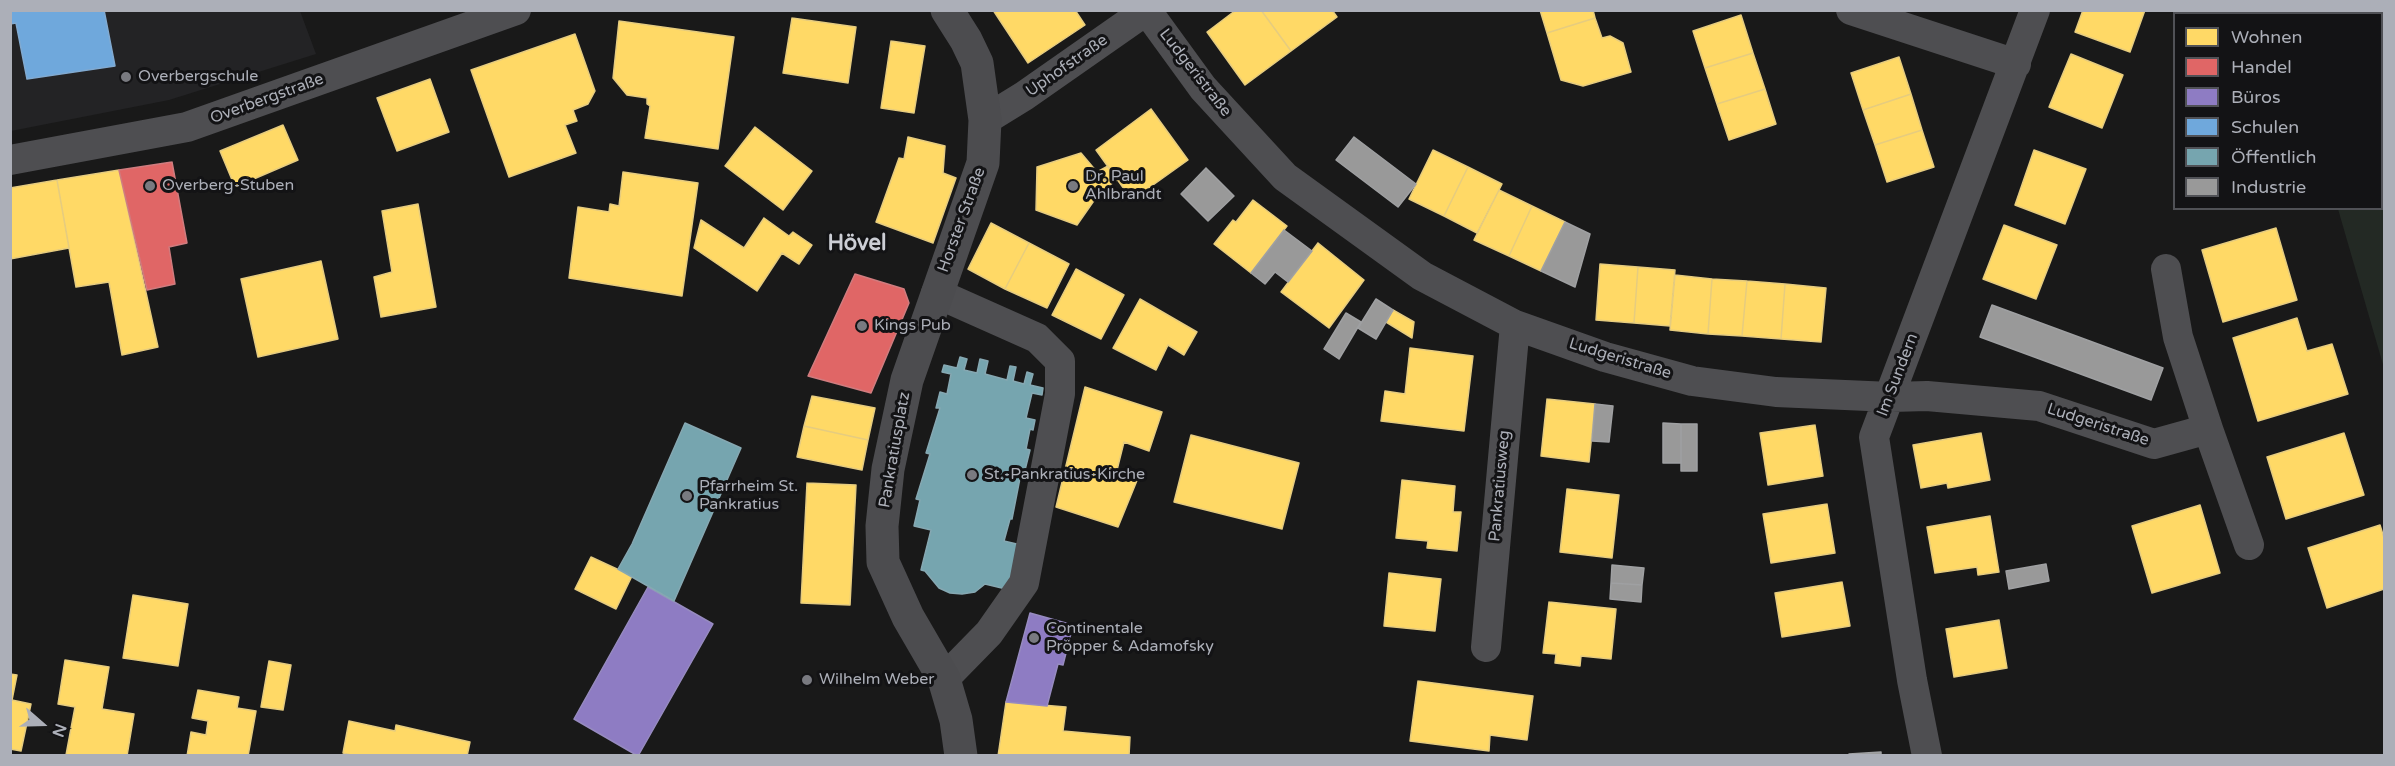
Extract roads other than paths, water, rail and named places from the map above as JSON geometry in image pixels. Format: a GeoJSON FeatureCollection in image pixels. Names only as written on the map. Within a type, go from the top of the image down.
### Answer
{"type":"FeatureCollection","features":[{"type":"Feature","properties":{"kind":"street","name":"Overbergstraße"},"geometry":{"type":"LineString","coordinates":[[10,160],[187,127],[516,10]]}},
{"type":"Feature","properties":{"kind":"street","name":"Horster Straße"},"geometry":{"type":"LineString","coordinates":[[936,293],[983,163],[986,120],[976,63],[966,40],[947,10]]}},
{"type":"Feature","properties":{"kind":"street"},"geometry":{"type":"LineString","coordinates":[[1851,10],[2016,64]]}},
{"type":"Feature","properties":{"kind":"street","name":"Im Sundern"},"geometry":{"type":"LineString","coordinates":[[1927,756],[1912,680],[1874,437],[2035,10]]}},
{"type":"Feature","properties":{"kind":"street","name":"Uphofstraße"},"geometry":{"type":"LineString","coordinates":[[986,120],[1147,11]]}},
{"type":"Feature","properties":{"kind":"street","name":"Ludgeristraße"},"geometry":{"type":"LineString","coordinates":[[1147,11],[1203,88],[1285,177],[1422,276],[1515,325],[1605,357],[1692,381],[1776,393],[1927,396],[2039,406],[2154,444],[2208,429]]}},
{"type":"Feature","properties":{"kind":"street"},"geometry":{"type":"LineString","coordinates":[[2166,269],[2178,336],[2249,545]]}},
{"type":"Feature","properties":{"kind":"street"},"geometry":{"type":"LineString","coordinates":[[936,293],[1037,338],[1060,361],[1060,394],[1024,583],[989,633],[944,679]]}},
{"type":"Feature","properties":{"kind":"street","name":"Pankratiusplatz"},"geometry":{"type":"LineString","coordinates":[[936,293],[907,380],[888,469],[882,526],[883,562],[894,590],[944,679],[956,720],[961,756]]}},
{"type":"Feature","properties":{"kind":"street","name":"Pankratiusweg"},"geometry":{"type":"LineString","coordinates":[[1486,647],[1515,325]]}},
{"type":"Feature","properties":{"kind":"place","name":"Overbergschule"},"geometry":{"type":"Point","coordinates":[126,77]}},
{"type":"Feature","properties":{"kind":"place","name":"Overberg-Stuben"},"geometry":{"type":"Point","coordinates":[150,186]}},
{"type":"Feature","properties":{"kind":"place","name":"Dr. Paul Ahlbrandt"},"geometry":{"type":"Point","coordinates":[1073,186]}},
{"type":"Feature","properties":{"kind":"place","name":"Kings Pub"},"geometry":{"type":"Point","coordinates":[862,326]}},
{"type":"Feature","properties":{"kind":"place","name":"St.-Pankratius-Kirche"},"geometry":{"type":"Point","coordinates":[972,475]}},
{"type":"Feature","properties":{"kind":"place","name":"Pfarrheim St. Pankratius"},"geometry":{"type":"Point","coordinates":[687,496]}},
{"type":"Feature","properties":{"kind":"place","name":"Continentale Pröpper & Adamofsky"},"geometry":{"type":"Point","coordinates":[1034,638]}},
{"type":"Feature","properties":{"kind":"place","name":"Wilhelm Weber"},"geometry":{"type":"Point","coordinates":[807,680]}},
{"type":"Feature","properties":{"kind":"district","name":"Hövel"},"geometry":{"type":"Point","coordinates":[857,244]}}]}
